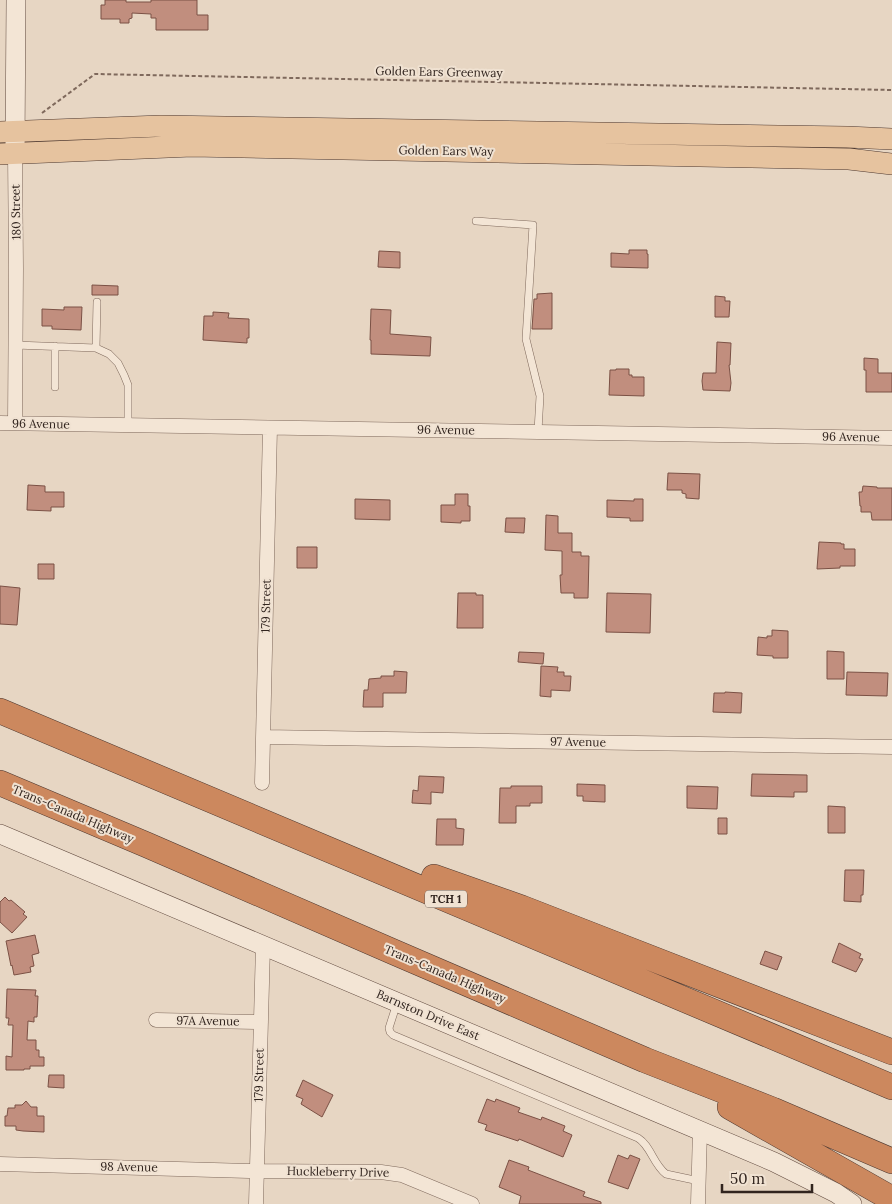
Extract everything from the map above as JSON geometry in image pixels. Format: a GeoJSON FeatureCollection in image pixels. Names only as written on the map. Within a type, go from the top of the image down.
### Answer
{"type":"FeatureCollection","features":[{"type":"Feature","properties":{"kind":"highway","name":"TCH 1"},"geometry":{"type":"LineString","coordinates":[[0,710],[892,1087]]}},
{"type":"Feature","properties":{"kind":"highway"},"geometry":{"type":"LineString","coordinates":[[168,781],[522,908],[892,1052]]}},
{"type":"Feature","properties":{"kind":"highway","name":"Trans-Canada Highway"},"geometry":{"type":"LineString","coordinates":[[0,783],[645,1060],[773,1110],[892,1160]]}},
{"type":"Feature","properties":{"kind":"highway"},"geometry":{"type":"LineString","coordinates":[[806,1019],[892,1057]]}},
{"type":"Feature","properties":{"kind":"highway"},"geometry":{"type":"LineString","coordinates":[[645,1060],[892,1199]]}},
{"type":"Feature","properties":{"kind":"main road","name":"Golden Ears Way"},"geometry":{"type":"LineString","coordinates":[[10,127],[161,126],[892,139]]}},
{"type":"Feature","properties":{"kind":"main road","name":"Golden Ears Way"},"geometry":{"type":"LineString","coordinates":[[7,154],[192,146],[849,159],[892,164]]}},
{"type":"Feature","properties":{"kind":"street","name":"180 Street"},"geometry":{"type":"LineString","coordinates":[[14,423],[16,268],[7,154],[16,0]]}},
{"type":"Feature","properties":{"kind":"street","name":"96 Avenue"},"geometry":{"type":"LineString","coordinates":[[0,423],[892,438]]}},
{"type":"Feature","properties":{"kind":"street","name":"179 Street"},"geometry":{"type":"LineString","coordinates":[[262,784],[270,428]]}},
{"type":"Feature","properties":{"kind":"street","name":"97 Avenue"},"geometry":{"type":"LineString","coordinates":[[264,737],[892,747]]}},
{"type":"Feature","properties":{"kind":"street","name":"Barnston Drive East"},"geometry":{"type":"LineString","coordinates":[[0,834],[774,1162],[836,1193],[852,1204]]}},
{"type":"Feature","properties":{"kind":"street","name":"179 Street"},"geometry":{"type":"LineString","coordinates":[[256,1204],[263,946]]}},
{"type":"Feature","properties":{"kind":"street","name":"97A Avenue"},"geometry":{"type":"LineString","coordinates":[[156,1020],[261,1022]]}},
{"type":"Feature","properties":{"kind":"street"},"geometry":{"type":"LineString","coordinates":[[698,1204],[700,1130]]}},
{"type":"Feature","properties":{"kind":"street","name":"98 Avenue"},"geometry":{"type":"LineString","coordinates":[[0,1164],[257,1171]]}},
{"type":"Feature","properties":{"kind":"street","name":"Huckleberry Drive"},"geometry":{"type":"LineString","coordinates":[[257,1171],[394,1173],[472,1204]]}},
{"type":"Feature","properties":{"kind":"lane"},"geometry":{"type":"LineString","coordinates":[[476,221],[533,225],[526,339],[540,396],[538,432]]}},
{"type":"Feature","properties":{"kind":"lane"},"geometry":{"type":"LineString","coordinates":[[96,348],[98,302]]}},
{"type":"Feature","properties":{"kind":"lane"},"geometry":{"type":"LineString","coordinates":[[16,345],[96,348],[109,354],[118,363],[128,385],[128,425]]}},
{"type":"Feature","properties":{"kind":"lane"},"geometry":{"type":"LineString","coordinates":[[55,346],[55,387]]}},
{"type":"Feature","properties":{"kind":"lane"},"geometry":{"type":"LineString","coordinates":[[397,1002],[389,1028],[392,1035],[638,1138],[646,1145],[661,1170],[666,1174],[700,1181]]}},
{"type":"Feature","properties":{"kind":"path","name":"Golden Ears Greenway"},"geometry":{"type":"LineString","coordinates":[[10,127],[28,116],[43,113],[95,74],[892,90]]}},
{"type":"Feature","properties":{"kind":"building"},"geometry":{"type":"Polygon","coordinates":[[[105,0],[151,2],[151,0],[197,0],[197,15],[208,15],[208,30],[156,30],[156,18],[151,18],[151,14],[132,13],[129,23],[120,23],[120,19],[101,19],[101,5],[105,5],[105,0]]]}},
{"type":"Feature","properties":{"kind":"building"},"geometry":{"type":"Polygon","coordinates":[[[629,250],[647,250],[648,268],[611,267],[611,253],[629,254],[629,250]]]}},
{"type":"Feature","properties":{"kind":"building"},"geometry":{"type":"Polygon","coordinates":[[[379,251],[400,252],[400,268],[378,267],[379,251]]]}},
{"type":"Feature","properties":{"kind":"building"},"geometry":{"type":"Polygon","coordinates":[[[92,285],[118,286],[118,295],[92,295],[92,285]]]}},
{"type":"Feature","properties":{"kind":"building"},"geometry":{"type":"Polygon","coordinates":[[[552,293],[552,329],[532,329],[534,299],[537,299],[537,294],[552,293]]]}},
{"type":"Feature","properties":{"kind":"building"},"geometry":{"type":"Polygon","coordinates":[[[715,296],[725,297],[725,301],[730,301],[729,317],[715,317],[715,296]]]}},
{"type":"Feature","properties":{"kind":"building"},"geometry":{"type":"Polygon","coordinates":[[[64,307],[82,307],[81,330],[52,329],[52,326],[42,326],[42,309],[64,310],[64,307]]]}},
{"type":"Feature","properties":{"kind":"building"},"geometry":{"type":"Polygon","coordinates":[[[371,309],[391,310],[390,334],[431,337],[430,356],[371,354],[371,309]]]}},
{"type":"Feature","properties":{"kind":"building"},"geometry":{"type":"Polygon","coordinates":[[[213,312],[229,313],[228,318],[249,319],[249,338],[247,338],[247,343],[203,340],[204,316],[213,316],[213,312]]]}},
{"type":"Feature","properties":{"kind":"building"},"geometry":{"type":"Polygon","coordinates":[[[717,342],[731,343],[729,365],[730,391],[703,390],[703,373],[716,373],[717,342]]]}},
{"type":"Feature","properties":{"kind":"building"},"geometry":{"type":"Polygon","coordinates":[[[864,358],[878,359],[878,373],[892,373],[892,392],[866,392],[864,358]]]}},
{"type":"Feature","properties":{"kind":"building"},"geometry":{"type":"Polygon","coordinates":[[[629,369],[629,375],[632,375],[632,377],[644,377],[644,396],[609,395],[610,370],[629,369]]]}},
{"type":"Feature","properties":{"kind":"building"},"geometry":{"type":"Polygon","coordinates":[[[668,473],[700,474],[699,499],[686,498],[686,494],[682,493],[682,490],[667,490],[668,473]]]}},
{"type":"Feature","properties":{"kind":"building"},"geometry":{"type":"Polygon","coordinates":[[[28,485],[45,486],[45,492],[64,492],[64,507],[51,507],[51,511],[27,510],[28,485]]]}},
{"type":"Feature","properties":{"kind":"building"},"geometry":{"type":"Polygon","coordinates":[[[863,486],[892,488],[892,520],[872,520],[871,512],[861,512],[859,492],[862,492],[863,486]]]}},
{"type":"Feature","properties":{"kind":"building"},"geometry":{"type":"Polygon","coordinates":[[[455,494],[468,494],[470,521],[461,521],[461,523],[441,522],[441,505],[455,505],[455,494]]]}},
{"type":"Feature","properties":{"kind":"building"},"geometry":{"type":"Polygon","coordinates":[[[355,499],[390,500],[390,520],[355,519],[355,499]]]}},
{"type":"Feature","properties":{"kind":"building"},"geometry":{"type":"Polygon","coordinates":[[[634,499],[643,499],[643,521],[630,521],[630,518],[607,517],[607,500],[634,501],[634,499]]]}},
{"type":"Feature","properties":{"kind":"building"},"geometry":{"type":"Polygon","coordinates":[[[546,515],[558,516],[558,533],[572,533],[572,552],[581,552],[581,556],[589,556],[588,598],[574,598],[574,593],[561,593],[562,551],[545,550],[546,515]]]}},
{"type":"Feature","properties":{"kind":"building"},"geometry":{"type":"Polygon","coordinates":[[[506,518],[525,518],[524,533],[505,532],[506,518]]]}},
{"type":"Feature","properties":{"kind":"building"},"geometry":{"type":"Polygon","coordinates":[[[819,542],[841,543],[844,544],[844,549],[855,549],[855,566],[817,569],[819,542]]]}},
{"type":"Feature","properties":{"kind":"building"},"geometry":{"type":"Polygon","coordinates":[[[297,547],[317,547],[317,568],[297,568],[297,547]]]}},
{"type":"Feature","properties":{"kind":"building"},"geometry":{"type":"Polygon","coordinates":[[[38,564],[54,564],[54,579],[38,579],[38,564]]]}},
{"type":"Feature","properties":{"kind":"building"},"geometry":{"type":"Polygon","coordinates":[[[0,586],[20,588],[17,625],[0,624],[0,586]]]}},
{"type":"Feature","properties":{"kind":"building"},"geometry":{"type":"Polygon","coordinates":[[[458,593],[483,595],[483,628],[457,628],[458,593]]]}},
{"type":"Feature","properties":{"kind":"building"},"geometry":{"type":"Polygon","coordinates":[[[607,593],[651,594],[650,633],[606,632],[607,593]]]}},
{"type":"Feature","properties":{"kind":"building"},"geometry":{"type":"Polygon","coordinates":[[[772,630],[788,631],[788,658],[757,655],[758,637],[767,638],[767,636],[772,636],[772,630]]]}},
{"type":"Feature","properties":{"kind":"building"},"geometry":{"type":"Polygon","coordinates":[[[827,651],[844,652],[844,679],[827,679],[827,651]]]}},
{"type":"Feature","properties":{"kind":"building"},"geometry":{"type":"Polygon","coordinates":[[[519,652],[544,653],[543,664],[518,662],[519,652]]]}},
{"type":"Feature","properties":{"kind":"building"},"geometry":{"type":"Polygon","coordinates":[[[541,666],[558,667],[557,672],[564,672],[564,676],[571,676],[570,691],[551,690],[551,697],[540,696],[541,666]]]}},
{"type":"Feature","properties":{"kind":"building"},"geometry":{"type":"Polygon","coordinates":[[[394,671],[407,672],[406,693],[383,693],[383,707],[363,707],[364,690],[368,690],[369,679],[381,678],[381,676],[394,676],[394,671]]]}},
{"type":"Feature","properties":{"kind":"building"},"geometry":{"type":"Polygon","coordinates":[[[847,672],[888,673],[887,696],[846,695],[847,672]]]}},
{"type":"Feature","properties":{"kind":"building"},"geometry":{"type":"Polygon","coordinates":[[[714,693],[742,693],[741,713],[713,712],[714,693]]]}},
{"type":"Feature","properties":{"kind":"building"},"geometry":{"type":"Polygon","coordinates":[[[752,774],[807,775],[807,792],[794,792],[794,797],[751,796],[752,774]]]}},
{"type":"Feature","properties":{"kind":"building"},"geometry":{"type":"Polygon","coordinates":[[[419,776],[444,777],[443,793],[431,792],[431,804],[412,803],[413,790],[418,791],[419,776]]]}},
{"type":"Feature","properties":{"kind":"building"},"geometry":{"type":"Polygon","coordinates":[[[577,784],[605,785],[605,802],[583,801],[583,796],[577,796],[577,784]]]}},
{"type":"Feature","properties":{"kind":"building"},"geometry":{"type":"Polygon","coordinates":[[[511,786],[542,786],[542,803],[530,803],[530,806],[516,806],[516,823],[499,823],[500,788],[511,788],[511,786]]]}},
{"type":"Feature","properties":{"kind":"building"},"geometry":{"type":"Polygon","coordinates":[[[687,786],[718,787],[717,809],[687,808],[687,786]]]}},
{"type":"Feature","properties":{"kind":"building"},"geometry":{"type":"Polygon","coordinates":[[[828,806],[845,807],[845,833],[828,833],[828,806]]]}},
{"type":"Feature","properties":{"kind":"building"},"geometry":{"type":"Polygon","coordinates":[[[718,818],[727,818],[727,834],[718,834],[718,818]]]}},
{"type":"Feature","properties":{"kind":"building"},"geometry":{"type":"Polygon","coordinates":[[[437,819],[456,819],[456,828],[464,829],[463,845],[436,845],[437,819]]]}},
{"type":"Feature","properties":{"kind":"building"},"geometry":{"type":"Polygon","coordinates":[[[845,870],[864,870],[861,902],[844,901],[845,870]]]}},
{"type":"Feature","properties":{"kind":"building"},"geometry":{"type":"Polygon","coordinates":[[[5,897],[25,912],[23,914],[27,917],[12,933],[0,922],[0,902],[5,897]]]}},
{"type":"Feature","properties":{"kind":"building"},"geometry":{"type":"Polygon","coordinates":[[[35,935],[39,953],[32,955],[34,966],[30,967],[31,972],[14,975],[6,941],[35,935]]]}},
{"type":"Feature","properties":{"kind":"building"},"geometry":{"type":"Polygon","coordinates":[[[839,943],[861,954],[859,958],[863,959],[856,972],[832,962],[839,943]]]}},
{"type":"Feature","properties":{"kind":"building"},"geometry":{"type":"Polygon","coordinates":[[[765,951],[782,957],[777,970],[760,964],[765,951]]]}},
{"type":"Feature","properties":{"kind":"building"},"geometry":{"type":"Polygon","coordinates":[[[7,989],[36,990],[35,996],[38,996],[37,1017],[34,1017],[34,1022],[28,1021],[27,1040],[36,1040],[36,1050],[39,1050],[39,1057],[44,1057],[44,1066],[30,1066],[30,1069],[24,1070],[6,1070],[6,1056],[12,1057],[13,1025],[8,1025],[9,1018],[6,1018],[7,989]]]}},
{"type":"Feature","properties":{"kind":"building"},"geometry":{"type":"Polygon","coordinates":[[[49,1075],[64,1075],[64,1088],[48,1087],[49,1075]]]}},
{"type":"Feature","properties":{"kind":"building"},"geometry":{"type":"Polygon","coordinates":[[[303,1080],[333,1095],[322,1117],[301,1104],[303,1099],[296,1096],[303,1080]]]}},
{"type":"Feature","properties":{"kind":"building"},"geometry":{"type":"Polygon","coordinates":[[[487,1099],[495,1102],[496,1099],[520,1108],[518,1112],[541,1120],[542,1117],[565,1126],[563,1131],[572,1135],[563,1157],[519,1139],[518,1141],[485,1130],[487,1125],[478,1122],[487,1099]]]}},
{"type":"Feature","properties":{"kind":"building"},"geometry":{"type":"Polygon","coordinates":[[[26,1101],[31,1107],[37,1107],[37,1116],[44,1116],[44,1132],[16,1130],[16,1126],[5,1126],[5,1116],[7,1116],[8,1108],[15,1108],[15,1105],[22,1105],[26,1101]]]}},
{"type":"Feature","properties":{"kind":"building"},"geometry":{"type":"Polygon","coordinates":[[[618,1155],[628,1159],[630,1155],[640,1159],[628,1189],[608,1182],[618,1155]]]}},
{"type":"Feature","properties":{"kind":"building"},"geometry":{"type":"Polygon","coordinates":[[[509,1160],[529,1167],[528,1170],[585,1192],[583,1196],[601,1202],[601,1204],[519,1204],[521,1196],[499,1187],[509,1160]]]}}]}
